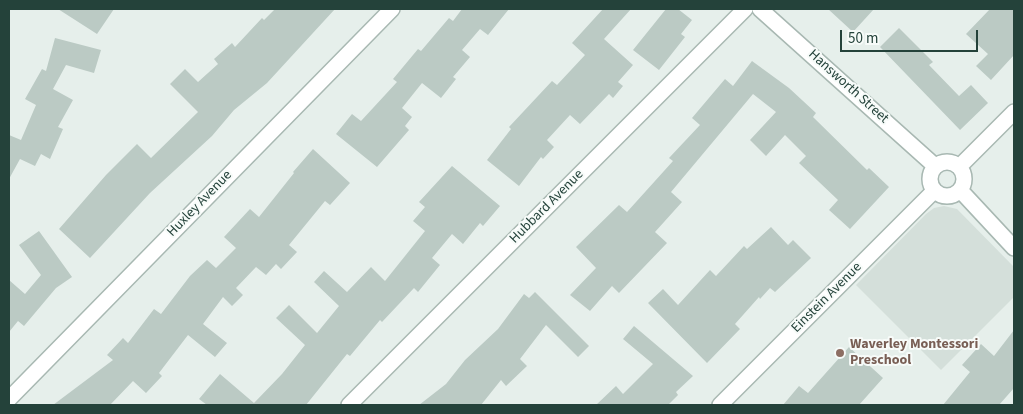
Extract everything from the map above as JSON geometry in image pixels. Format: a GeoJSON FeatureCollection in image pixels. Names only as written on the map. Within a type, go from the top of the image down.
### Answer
{"type":"FeatureCollection","features":[{"type":"Feature","properties":{"kind":"street","name":"Huxley Avenue"},"geometry":{"type":"LineString","coordinates":[[9,399],[392,9]]}},
{"type":"Feature","properties":{"kind":"street","name":"Hubbard Avenue"},"geometry":{"type":"LineString","coordinates":[[349,405],[745,9]]}},
{"type":"Feature","properties":{"kind":"street","name":"Hansworth Street"},"geometry":{"type":"LineString","coordinates":[[760,9],[935,166]]}},
{"type":"Feature","properties":{"kind":"street"},"geometry":{"type":"LineString","coordinates":[[959,167],[1014,112]]}},
{"type":"Feature","properties":{"kind":"street"},"geometry":{"type":"LineString","coordinates":[[947,162],[959,167],[964,178],[960,190],[950,196],[944,196],[934,191],[929,180],[935,166],[947,162]]}},
{"type":"Feature","properties":{"kind":"street"},"geometry":{"type":"LineString","coordinates":[[960,190],[1014,248]]}},
{"type":"Feature","properties":{"kind":"street","name":"Einstein Avenue"},"geometry":{"type":"LineString","coordinates":[[720,405],[934,191]]}},
{"type":"Feature","properties":{"kind":"shaded area"},"geometry":{"type":"Polygon","coordinates":[[[944,206],[957,209],[1014,267],[1014,297],[941,370],[856,285],[926,214],[934,208],[944,206]]]}},
{"type":"Feature","properties":{"kind":"building"},"geometry":{"type":"Polygon","coordinates":[[[58,9],[114,9],[97,34],[58,9]]]}},
{"type":"Feature","properties":{"kind":"building"},"geometry":{"type":"Polygon","coordinates":[[[275,9],[335,9],[267,83],[234,110],[212,136],[150,193],[90,258],[59,229],[106,175],[137,144],[151,158],[198,112],[170,84],[185,69],[198,82],[218,64],[214,59],[232,43],[235,47],[262,18],[264,20],[275,9]]]}},
{"type":"Feature","properties":{"kind":"building"},"geometry":{"type":"Polygon","coordinates":[[[462,9],[509,9],[488,35],[480,29],[462,50],[470,57],[453,77],[456,79],[441,98],[422,83],[402,108],[412,117],[405,126],[409,130],[377,167],[336,134],[352,114],[361,121],[397,82],[393,79],[418,49],[421,51],[449,18],[453,21],[462,9]]]}},
{"type":"Feature","properties":{"kind":"building"},"geometry":{"type":"Polygon","coordinates":[[[603,9],[631,9],[604,39],[633,65],[618,82],[623,86],[613,98],[609,94],[580,124],[570,115],[547,140],[554,147],[543,159],[541,157],[519,186],[487,160],[511,129],[509,127],[552,81],[557,85],[585,55],[572,43],[603,9]]]}},
{"type":"Feature","properties":{"kind":"building"},"geometry":{"type":"Polygon","coordinates":[[[666,9],[678,9],[692,20],[681,34],[685,37],[659,70],[633,50],[666,9]]]}},
{"type":"Feature","properties":{"kind":"building"},"geometry":{"type":"Polygon","coordinates":[[[828,9],[874,9],[853,32],[828,9]]]}},
{"type":"Feature","properties":{"kind":"building"},"geometry":{"type":"Polygon","coordinates":[[[990,9],[1014,9],[1014,55],[991,80],[976,66],[988,54],[966,34],[990,9]]]}},
{"type":"Feature","properties":{"kind":"building"},"geometry":{"type":"Polygon","coordinates":[[[899,28],[933,62],[929,65],[959,96],[971,85],[988,103],[960,130],[880,47],[899,28]]]}},
{"type":"Feature","properties":{"kind":"building"},"geometry":{"type":"Polygon","coordinates":[[[55,38],[101,50],[94,73],[66,65],[53,89],[73,100],[58,127],[63,129],[50,159],[41,154],[35,166],[20,159],[9,179],[9,135],[21,140],[36,105],[25,99],[42,69],[46,71],[55,38]]]}},
{"type":"Feature","properties":{"kind":"building"},"geometry":{"type":"Polygon","coordinates":[[[752,61],[789,88],[816,113],[813,117],[867,170],[869,168],[889,187],[850,229],[829,210],[838,200],[799,163],[806,156],[785,135],[766,156],[750,140],[776,112],[753,94],[671,192],[682,202],[655,232],[667,243],[619,293],[612,286],[590,311],[570,295],[596,268],[576,247],[619,205],[627,212],[673,161],[669,158],[700,125],[692,118],[725,79],[733,86],[752,61]]]}},
{"type":"Feature","properties":{"kind":"building"},"geometry":{"type":"Polygon","coordinates":[[[313,149],[350,183],[330,205],[325,201],[289,245],[297,252],[281,269],[276,264],[266,275],[256,267],[236,288],[243,295],[232,306],[223,297],[203,324],[227,343],[215,357],[188,335],[159,373],[162,376],[146,393],[133,381],[110,405],[53,405],[113,360],[107,355],[123,338],[128,343],[154,309],[161,314],[190,276],[207,260],[216,268],[236,248],[224,237],[250,209],[259,217],[313,149]]]}},
{"type":"Feature","properties":{"kind":"building"},"geometry":{"type":"Polygon","coordinates":[[[452,166],[500,206],[483,226],[480,223],[463,244],[452,234],[432,258],[440,265],[418,292],[414,288],[382,322],[380,320],[350,356],[347,354],[306,405],[207,405],[199,399],[220,374],[254,403],[282,374],[305,345],[276,318],[289,305],[317,333],[339,306],[314,282],[324,271],[347,292],[371,267],[385,281],[425,231],[413,221],[425,207],[419,202],[452,166]]]}},
{"type":"Feature","properties":{"kind":"building"},"geometry":{"type":"Polygon","coordinates":[[[771,227],[788,245],[793,240],[811,258],[775,292],[770,288],[760,299],[759,297],[735,324],[740,329],[707,363],[648,303],[663,289],[678,305],[710,270],[716,276],[744,246],[747,249],[771,227]]]}},
{"type":"Feature","properties":{"kind":"building"},"geometry":{"type":"Polygon","coordinates":[[[39,231],[72,277],[56,288],[24,326],[18,321],[9,332],[9,280],[25,294],[41,275],[19,245],[39,231]]]}},
{"type":"Feature","properties":{"kind":"building"},"geometry":{"type":"Polygon","coordinates":[[[535,292],[589,346],[578,357],[546,325],[520,359],[527,366],[506,386],[501,380],[481,405],[419,405],[446,384],[465,360],[498,329],[524,294],[529,298],[535,292]]]}},
{"type":"Feature","properties":{"kind":"building"},"geometry":{"type":"Polygon","coordinates":[[[634,326],[693,376],[676,392],[678,395],[668,405],[596,405],[616,386],[623,394],[653,364],[623,339],[634,326]]]}},
{"type":"Feature","properties":{"kind":"building"},"geometry":{"type":"Polygon","coordinates":[[[1014,330],[1014,388],[999,405],[943,405],[970,372],[962,365],[981,344],[994,356],[1014,330]]]}},
{"type":"Feature","properties":{"kind":"building"},"geometry":{"type":"Polygon","coordinates":[[[849,347],[883,378],[859,405],[783,405],[799,386],[808,393],[849,347]]]}},
{"type":"Feature","properties":{"kind":"place","name":"Waverley Montessori Preschool"},"geometry":{"type":"Point","coordinates":[840,353]}}]}
